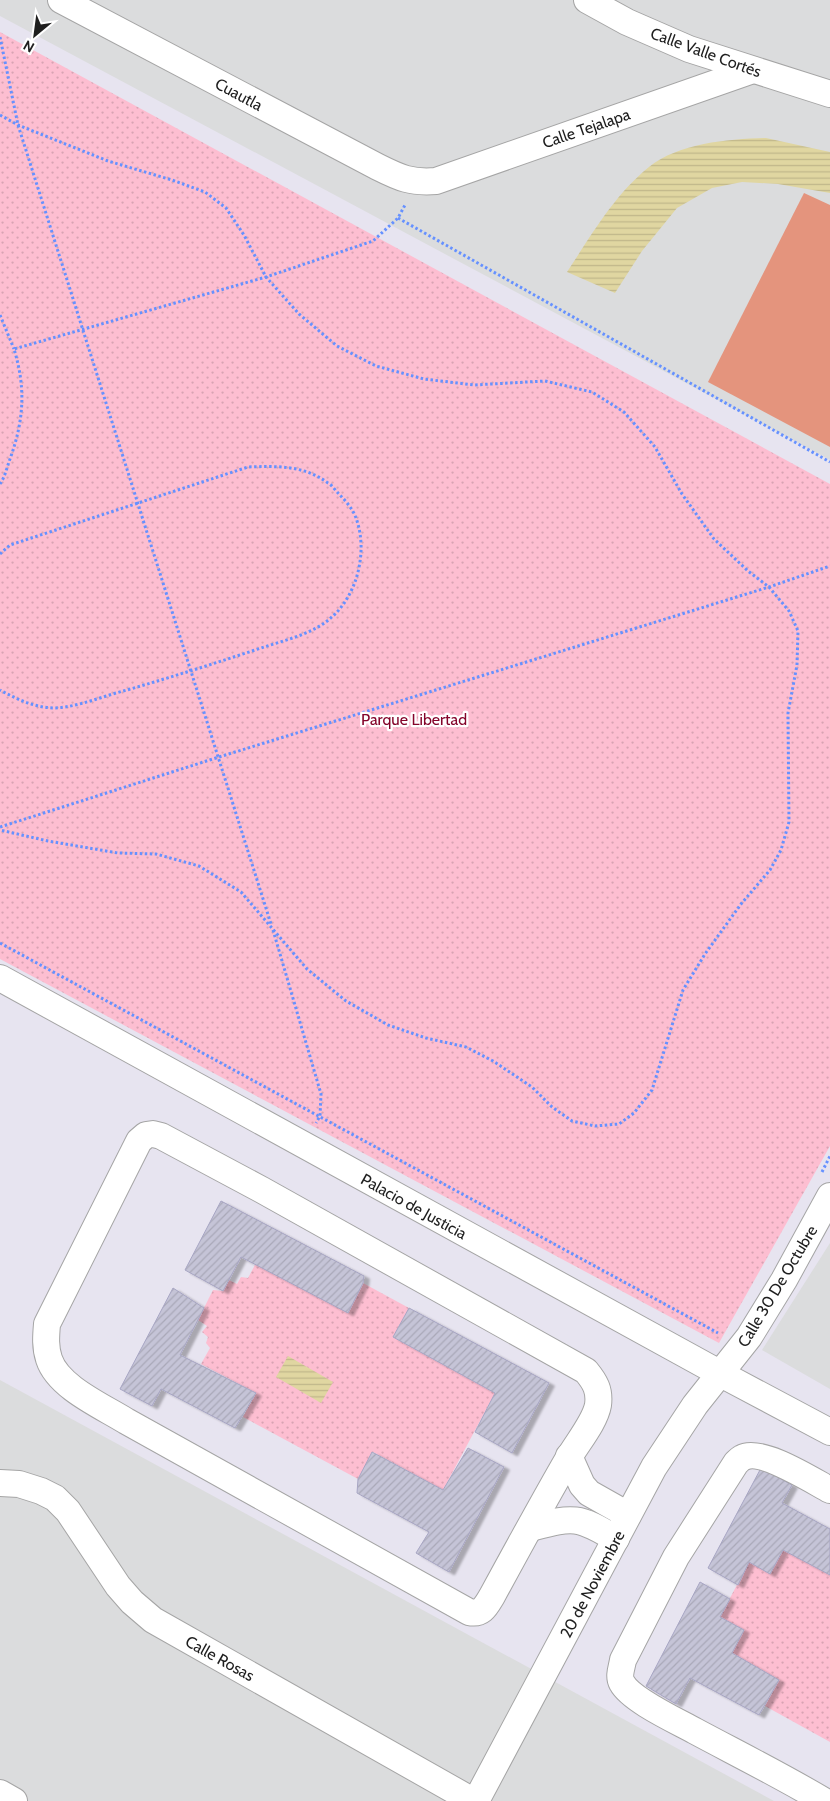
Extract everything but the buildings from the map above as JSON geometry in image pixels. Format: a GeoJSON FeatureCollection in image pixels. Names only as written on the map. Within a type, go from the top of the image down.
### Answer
{"type":"FeatureCollection","features":[{"type":"Feature","properties":{"kind":"street","name":"Cuautla"},"geometry":{"type":"LineString","coordinates":[[61,0],[378,167],[402,179],[418,182]]}},
{"type":"Feature","properties":{"kind":"street","name":"Calle Valle Cortés"},"geometry":{"type":"LineString","coordinates":[[586,0],[627,22],[689,49],[830,94]]}},
{"type":"Feature","properties":{"kind":"street","name":"Calle Tejalapa"},"geometry":{"type":"LineString","coordinates":[[418,182],[436,181],[753,70]]}},
{"type":"Feature","properties":{"kind":"street","name":"Palacio de Justicia"},"geometry":{"type":"LineString","coordinates":[[0,978],[304,1146],[830,1432]]}},
{"type":"Feature","properties":{"kind":"street"},"geometry":{"type":"LineString","coordinates":[[146,1135],[161,1136],[271,1194],[586,1371],[595,1383],[598,1407],[530,1528],[484,1608],[476,1614],[469,1612],[126,1421],[78,1392],[66,1382],[56,1372],[49,1360],[46,1344],[47,1324],[139,1141],[146,1135]]}},
{"type":"Feature","properties":{"kind":"street","name":"Calle 30 De Octubre"},"geometry":{"type":"LineString","coordinates":[[721,1374],[759,1321],[784,1280],[825,1185]]}},
{"type":"Feature","properties":{"kind":"street","name":"20 de Noviembre"},"geometry":{"type":"LineString","coordinates":[[474,1801],[660,1459],[695,1405],[721,1374]]}},
{"type":"Feature","properties":{"kind":"street"},"geometry":{"type":"LineString","coordinates":[[569,1456],[582,1485],[589,1492],[628,1515]]}},
{"type":"Feature","properties":{"kind":"street"},"geometry":{"type":"LineString","coordinates":[[824,1801],[639,1699],[620,1681],[620,1673],[623,1660],[676,1557],[736,1463],[743,1456],[766,1458],[830,1490]]}},
{"type":"Feature","properties":{"kind":"street","name":"Calle Rosas"},"geometry":{"type":"LineString","coordinates":[[0,1483],[19,1484],[55,1498],[68,1511],[118,1586],[132,1602],[153,1620],[474,1801]]}},
{"type":"Feature","properties":{"kind":"street"},"geometry":{"type":"LineString","coordinates":[[530,1528],[563,1520],[576,1519],[588,1523],[616,1539]]}},
{"type":"Feature","properties":{"kind":"street"},"geometry":{"type":"LineString","coordinates":[[0,1793],[14,1801]]}},
{"type":"Feature","properties":{"kind":"path"},"geometry":{"type":"LineString","coordinates":[[0,38],[18,125],[219,757],[322,1094],[320,1116],[304,1146]]}},
{"type":"Feature","properties":{"kind":"path"},"geometry":{"type":"LineString","coordinates":[[0,115],[18,125],[108,161],[205,192],[226,208],[244,235],[266,277],[299,314],[337,346],[376,366],[424,379],[474,385],[545,381],[592,392],[624,412],[655,447],[682,494],[714,539],[748,571],[769,587],[789,610],[798,630],[797,666],[788,713],[789,822],[782,850],[770,870],[741,904],[705,954],[683,990],[652,1090],[634,1114],[619,1124],[595,1126],[572,1121],[552,1107],[532,1087],[493,1061],[466,1047],[426,1038],[388,1025],[346,1002],[307,969],[241,892],[199,866],[156,854],[118,853],[48,841],[0,829]]}},
{"type":"Feature","properties":{"kind":"path"},"geometry":{"type":"LineString","coordinates":[[14,349],[266,277],[373,241],[398,218],[418,182]]}},
{"type":"Feature","properties":{"kind":"path"},"geometry":{"type":"LineString","coordinates":[[398,218],[830,462]]}},
{"type":"Feature","properties":{"kind":"path"},"geometry":{"type":"LineString","coordinates":[[0,315],[14,349],[20,370],[23,403],[17,439],[0,484]]}},
{"type":"Feature","properties":{"kind":"path"},"geometry":{"type":"LineString","coordinates":[[0,554],[10,545],[248,467],[280,466],[304,471],[328,483],[343,499],[356,517],[360,535],[361,560],[355,582],[344,604],[332,617],[313,630],[192,671],[64,708],[41,707],[21,701],[0,690]]}},
{"type":"Feature","properties":{"kind":"path"},"geometry":{"type":"LineString","coordinates":[[0,829],[219,757],[769,587],[830,566]]}},
{"type":"Feature","properties":{"kind":"path"},"geometry":{"type":"LineString","coordinates":[[0,943],[716,1332],[723,1334]]}},
{"type":"Feature","properties":{"kind":"path"},"geometry":{"type":"LineString","coordinates":[[825,1185],[830,1156]]}},
{"type":"Feature","properties":{"kind":"shaded area"},"geometry":{"type":"Polygon","coordinates":[[[0,0],[830,0],[830,460],[0,16],[0,0]]]}},
{"type":"Feature","properties":{"kind":"shaded area"},"geometry":{"type":"Polygon","coordinates":[[[766,138],[830,152],[830,193],[778,184],[742,182],[712,188],[677,208],[642,251],[615,293],[567,272],[614,203],[636,178],[649,167],[675,152],[705,144],[766,138]]]}},
{"type":"Feature","properties":{"kind":"shaded area"},"geometry":{"type":"Polygon","coordinates":[[[804,193],[830,205],[830,447],[708,382],[804,193]]]}},
{"type":"Feature","properties":{"kind":"shaded area"},"geometry":{"type":"Polygon","coordinates":[[[830,1243],[830,1389],[762,1350],[830,1243]]]}},
{"type":"Feature","properties":{"kind":"shaded area"},"geometry":{"type":"Polygon","coordinates":[[[288,1356],[333,1382],[321,1403],[276,1377],[288,1356]]]}},
{"type":"Feature","properties":{"kind":"shaded area"},"geometry":{"type":"Polygon","coordinates":[[[0,1380],[774,1801],[0,1801],[0,1380]]]}},
{"type":"Feature","properties":{"kind":"green space","name":"Parque Libertad"},"geometry":{"type":"Polygon","coordinates":[[[0,32],[830,484],[830,1146],[719,1343],[0,959],[0,32]]]}},
{"type":"Feature","properties":{"kind":"green space"},"geometry":{"type":"Polygon","coordinates":[[[256,1263],[348,1312],[363,1283],[409,1308],[393,1337],[495,1393],[443,1490],[373,1452],[358,1479],[243,1417],[256,1393],[201,1364],[210,1348],[206,1343],[208,1337],[202,1332],[207,1326],[198,1320],[213,1290],[223,1291],[229,1280],[237,1284],[241,1277],[248,1278],[256,1263]]]}},
{"type":"Feature","properties":{"kind":"green space"},"geometry":{"type":"Polygon","coordinates":[[[783,1550],[830,1575],[830,1742],[765,1706],[779,1680],[732,1653],[744,1630],[720,1617],[749,1562],[770,1573],[783,1550]]]}}]}
